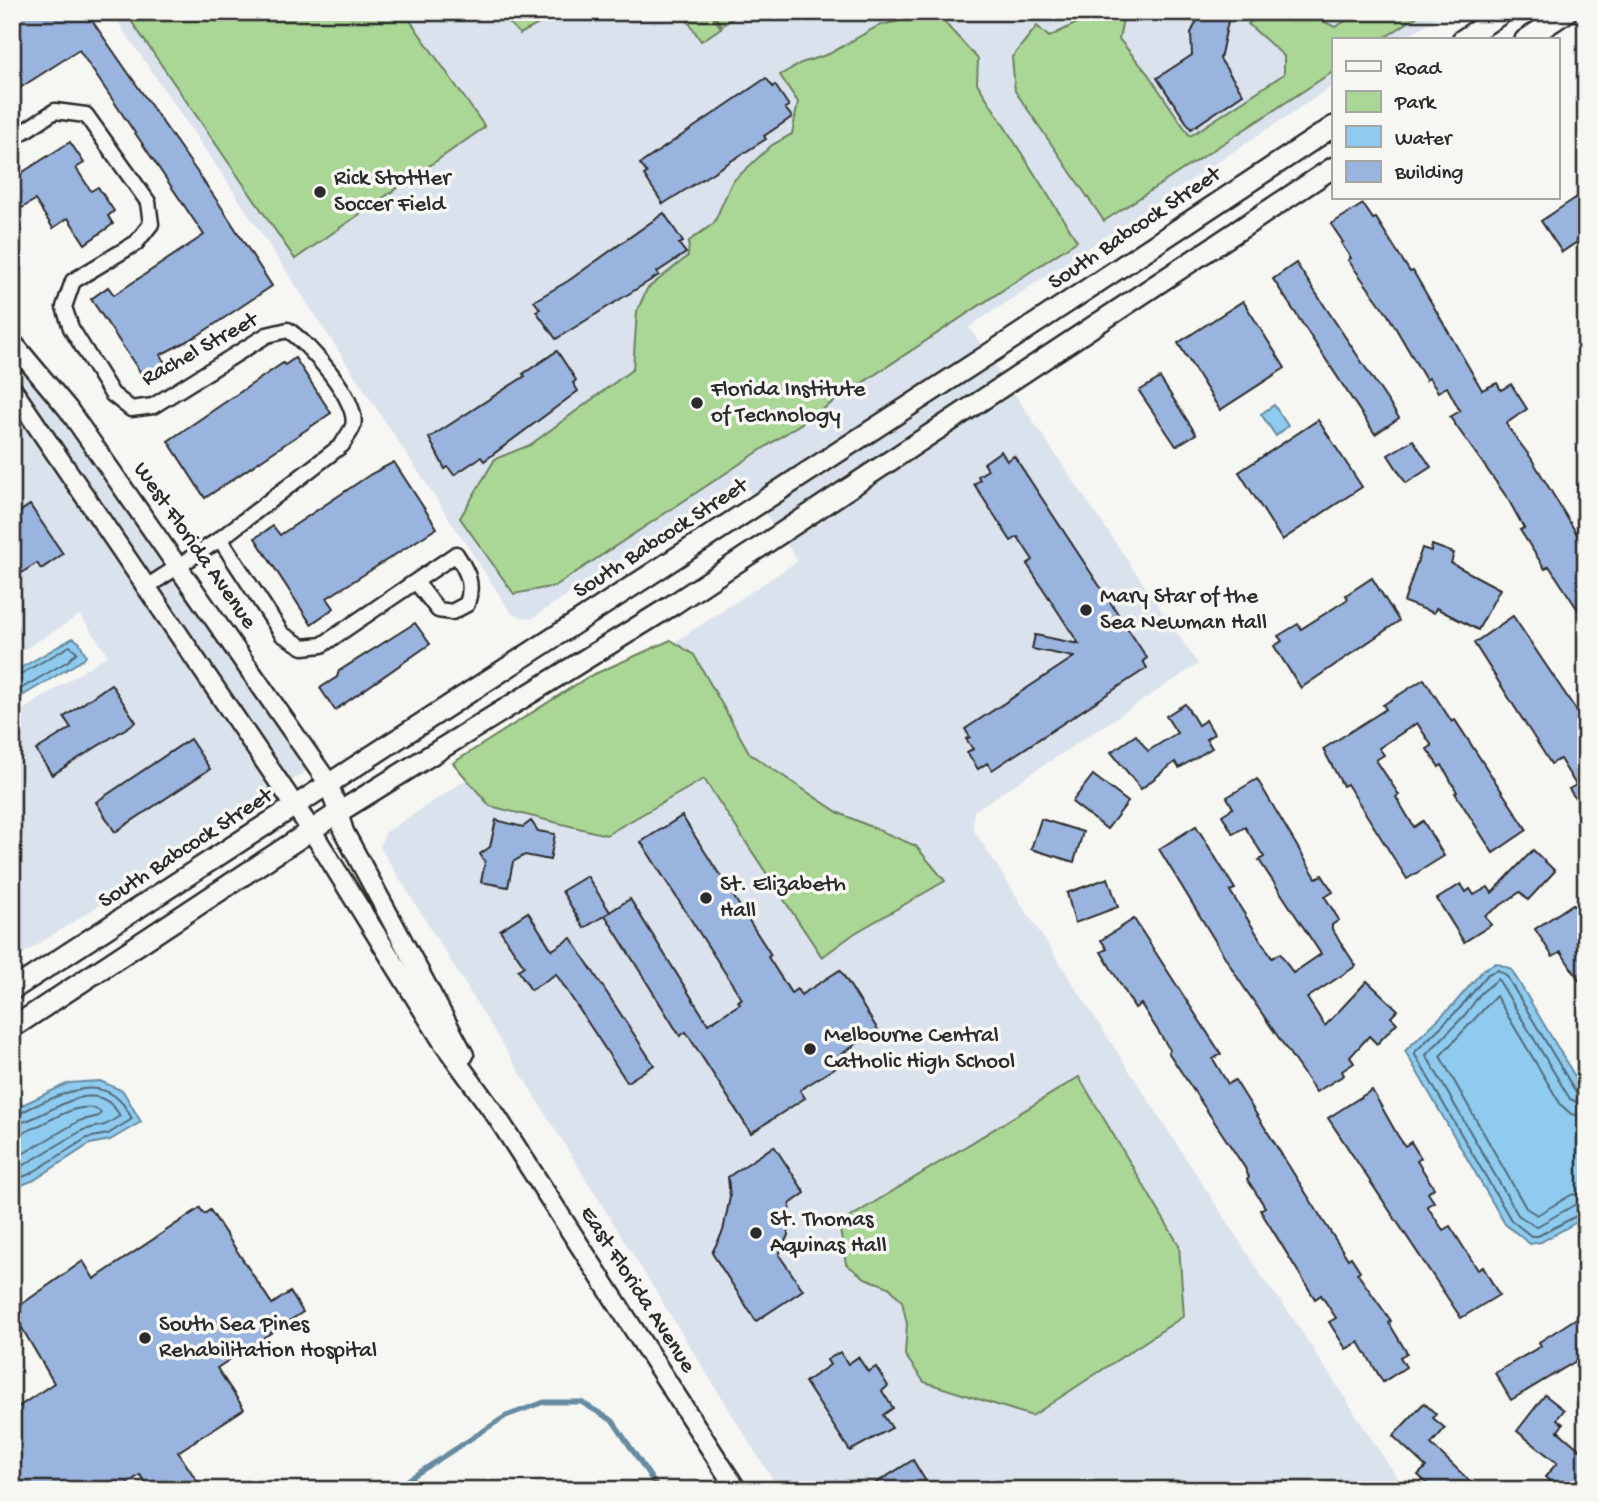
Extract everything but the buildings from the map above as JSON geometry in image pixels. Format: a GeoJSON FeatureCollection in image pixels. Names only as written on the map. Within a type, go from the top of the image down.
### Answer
{"type":"FeatureCollection","features":[{"type":"Feature","properties":{"kind":"main road"},"geometry":{"type":"LineString","coordinates":[[1465,38],[1504,12]]}},
{"type":"Feature","properties":{"kind":"main road"},"geometry":{"type":"LineString","coordinates":[[1528,38],[1567,12]]}},
{"type":"Feature","properties":{"kind":"main road","name":"South Babcock Street"},"geometry":{"type":"LineString","coordinates":[[12,990],[1332,127]]}},
{"type":"Feature","properties":{"kind":"main road"},"geometry":{"type":"LineString","coordinates":[[12,1028],[336,814],[671,607],[1332,168]]}},
{"type":"Feature","properties":{"kind":"street","name":"Rachel Street"},"geometry":{"type":"LineString","coordinates":[[12,139],[55,111],[86,115],[148,202],[151,224],[136,243],[73,281],[64,307],[71,328],[112,394],[131,409],[153,406],[267,335],[288,330],[306,341],[351,405],[353,425],[342,445],[220,539],[145,587]]}},
{"type":"Feature","properties":{"kind":"street","name":"West Florida Avenue"},"geometry":{"type":"LineString","coordinates":[[12,342],[68,409],[180,566],[328,784]]}},
{"type":"Feature","properties":{"kind":"street"},"geometry":{"type":"LineString","coordinates":[[12,389],[295,807]]}},
{"type":"Feature","properties":{"kind":"street"},"geometry":{"type":"LineString","coordinates":[[220,539],[282,634],[303,647],[322,645],[416,582]]}},
{"type":"Feature","properties":{"kind":"street","name":"East Florida Avenue"},"geometry":{"type":"LineString","coordinates":[[328,784],[336,814],[497,1117]]}},
{"type":"Feature","properties":{"kind":"street","name":"East Florida Avenue"},"geometry":{"type":"LineString","coordinates":[[295,807],[444,1044],[497,1117],[737,1490]]}},
{"type":"Feature","properties":{"kind":"shaded area"},"geometry":{"type":"Polygon","coordinates":[[[111,12],[1445,12],[1405,38],[1332,38],[1332,86],[969,327],[1198,664],[974,811],[973,829],[1269,1287],[1282,1302],[1405,1490],[779,1490],[380,847],[385,833],[798,561],[741,479],[531,619],[512,614],[228,183],[111,12]]]}},
{"type":"Feature","properties":{"kind":"shaded area"},"geometry":{"type":"Polygon","coordinates":[[[12,359],[58,414],[307,771],[291,781],[12,371],[12,359]]]}},
{"type":"Feature","properties":{"kind":"shaded area"},"geometry":{"type":"Polygon","coordinates":[[[12,408],[274,793],[12,961],[12,717],[108,655],[80,615],[12,657],[12,408]]]}},
{"type":"Feature","properties":{"kind":"green space"},"geometry":{"type":"Polygon","coordinates":[[[1291,11],[1335,27],[1360,12],[1424,12],[1384,38],[1332,38],[1332,72],[1104,221],[1015,91],[1012,57],[1037,26],[1049,37],[1099,12],[1124,14],[1119,39],[1148,74],[1190,136],[1284,74],[1284,56],[1248,24],[1259,17],[1291,11]]]}},
{"type":"Feature","properties":{"kind":"green space","name":"Rick Stottler Soccer Field"},"geometry":{"type":"Polygon","coordinates":[[[125,12],[404,12],[485,127],[295,259],[125,12]]]}},
{"type":"Feature","properties":{"kind":"green space"},"geometry":{"type":"Polygon","coordinates":[[[498,12],[561,12],[520,34],[498,12]]]}},
{"type":"Feature","properties":{"kind":"green space"},"geometry":{"type":"Polygon","coordinates":[[[682,12],[710,12],[721,28],[701,41],[682,12]]]}},
{"type":"Feature","properties":{"kind":"green space"},"geometry":{"type":"Polygon","coordinates":[[[712,12],[741,12],[722,26],[712,12]]]}},
{"type":"Feature","properties":{"kind":"green space"},"geometry":{"type":"Polygon","coordinates":[[[935,12],[978,59],[977,83],[1077,241],[555,586],[514,594],[460,518],[495,459],[530,445],[633,369],[637,311],[647,289],[688,256],[689,241],[714,223],[732,182],[772,145],[792,134],[798,102],[780,75],[801,63],[829,54],[878,26],[935,12]]]}},
{"type":"Feature","properties":{"kind":"green space"},"geometry":{"type":"Polygon","coordinates":[[[671,640],[694,655],[750,754],[839,813],[916,846],[945,881],[855,933],[822,957],[704,779],[606,835],[490,806],[453,763],[588,677],[671,640]]]}},
{"type":"Feature","properties":{"kind":"green space"},"geometry":{"type":"Polygon","coordinates":[[[1079,1077],[1179,1245],[1184,1316],[1032,1416],[924,1382],[905,1355],[907,1324],[902,1301],[889,1287],[865,1278],[846,1264],[839,1224],[1079,1077]]]}},
{"type":"Feature","properties":{"kind":"water"},"geometry":{"type":"Polygon","coordinates":[[[1274,405],[1288,426],[1276,436],[1261,414],[1274,405]]]}},
{"type":"Feature","properties":{"kind":"water"},"geometry":{"type":"Polygon","coordinates":[[[73,638],[79,642],[86,655],[84,659],[12,702],[12,673],[73,638]]]}},
{"type":"Feature","properties":{"kind":"water"},"geometry":{"type":"Polygon","coordinates":[[[1496,963],[1511,969],[1586,1095],[1586,1217],[1541,1242],[1530,1244],[1505,1224],[1405,1051],[1454,1004],[1484,969],[1496,963]]]}},
{"type":"Feature","properties":{"kind":"water"},"geometry":{"type":"Polygon","coordinates":[[[100,1081],[123,1091],[141,1122],[110,1140],[90,1144],[34,1180],[12,1189],[12,1110],[68,1083],[100,1081]]]}},
{"type":"Feature","properties":{"kind":"waterway"},"geometry":{"type":"LineString","coordinates":[[392,1490],[506,1416],[544,1402],[581,1402],[613,1421],[659,1490]]}},
{"type":"Feature","properties":{"kind":"place","name":"Rick Stottler Soccer Field"},"geometry":{"type":"Point","coordinates":[320,192]}},
{"type":"Feature","properties":{"kind":"place","name":"Florida Institute of Technology"},"geometry":{"type":"Point","coordinates":[697,403]}},
{"type":"Feature","properties":{"kind":"place","name":"Mary Star of the Sea Newman Hall"},"geometry":{"type":"Point","coordinates":[1086,610]}},
{"type":"Feature","properties":{"kind":"place","name":"St. Elizabeth Hall"},"geometry":{"type":"Point","coordinates":[706,898]}},
{"type":"Feature","properties":{"kind":"place","name":"Melbourne Central Catholic High School"},"geometry":{"type":"Point","coordinates":[810,1049]}},
{"type":"Feature","properties":{"kind":"place","name":"St. Thomas Aquinas Hall"},"geometry":{"type":"Point","coordinates":[756,1233]}},
{"type":"Feature","properties":{"kind":"place","name":"South Sea Pines Rehabilitation Hospital"},"geometry":{"type":"Point","coordinates":[145,1338]}}]}
